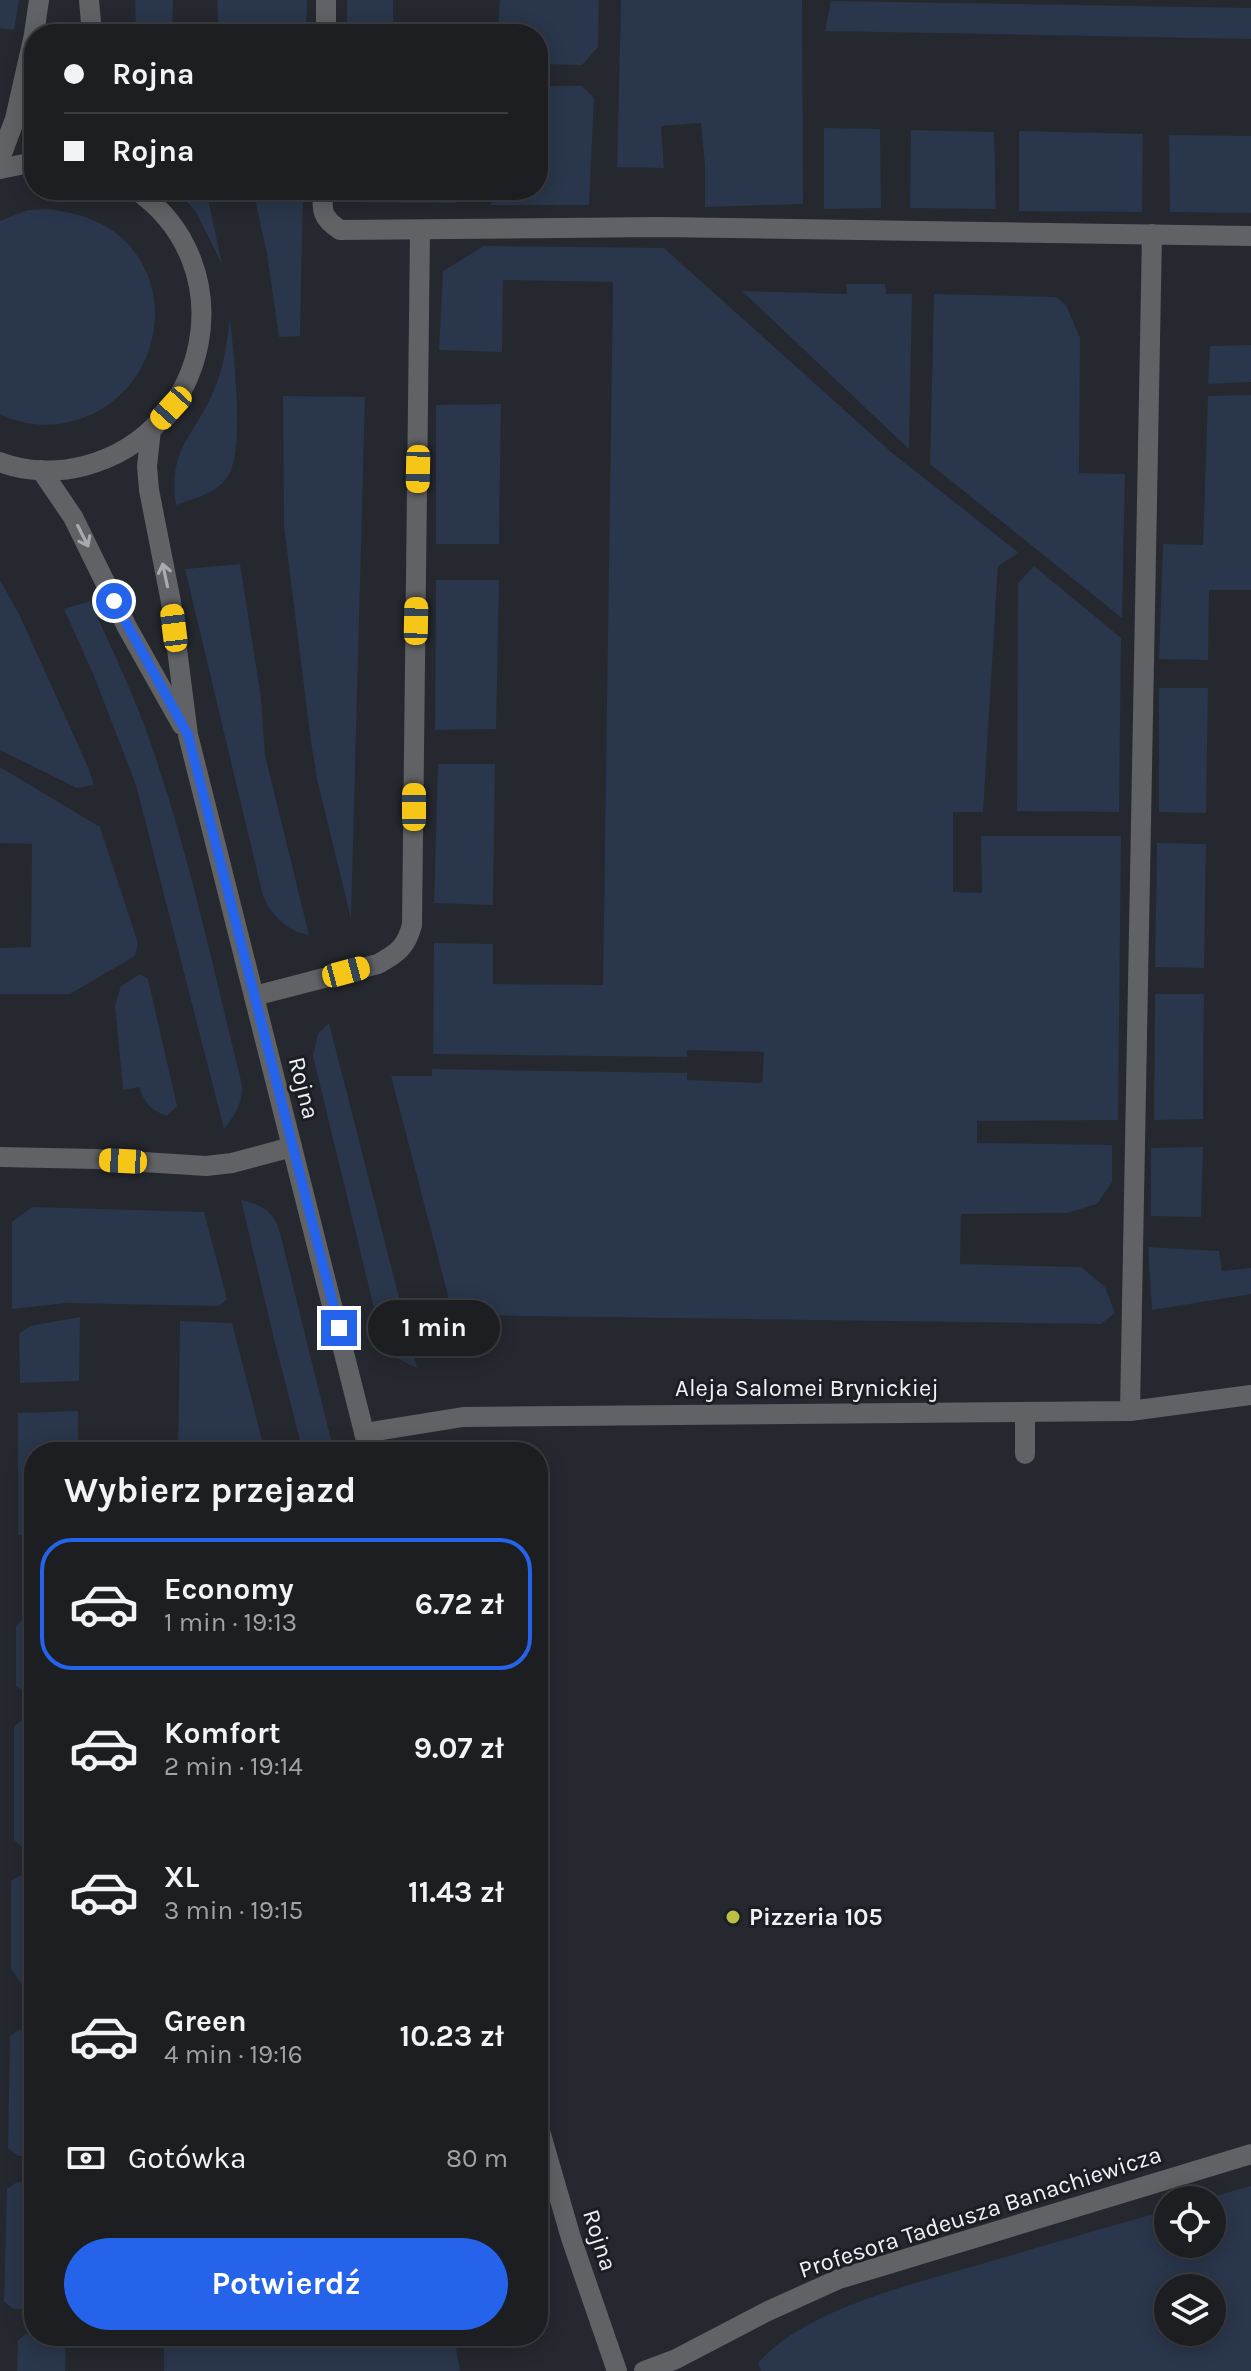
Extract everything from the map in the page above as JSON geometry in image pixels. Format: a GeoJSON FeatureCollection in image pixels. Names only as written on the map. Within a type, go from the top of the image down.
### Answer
{"type":"FeatureCollection","features":[{"type":"Feature","properties":{"kind":"street"},"geometry":{"type":"LineString","coordinates":[[36,24],[39,0]]}},
{"type":"Feature","properties":{"kind":"street"},"geometry":{"type":"LineString","coordinates":[[89,0],[91,24]]}},
{"type":"Feature","properties":{"kind":"street"},"geometry":{"type":"LineString","coordinates":[[326,0],[326,24]]}},
{"type":"Feature","properties":{"kind":"street"},"geometry":{"type":"LineString","coordinates":[[0,159],[15,119],[24,79]]}},
{"type":"Feature","properties":{"kind":"street"},"geometry":{"type":"LineString","coordinates":[[0,169],[24,164]]}},
{"type":"Feature","properties":{"kind":"street"},"geometry":{"type":"LineString","coordinates":[[0,462],[41,470],[71,469],[100,461],[127,448],[151,430],[171,408],[187,382],[198,353],[202,323],[201,293],[193,263],[180,236],[162,211],[148,200]]}},
{"type":"Feature","properties":{"kind":"street"},"geometry":{"type":"LineString","coordinates":[[323,200],[322,213],[340,230],[660,227],[1251,236]]}},
{"type":"Feature","properties":{"kind":"street"},"geometry":{"type":"LineString","coordinates":[[254,996],[378,964],[394,955],[408,941],[412,925],[420,230]]}},
{"type":"Feature","properties":{"kind":"street"},"geometry":{"type":"LineString","coordinates":[[1130,1411],[1152,234]]}},
{"type":"Feature","properties":{"kind":"street","name":"Rojna"},"geometry":{"type":"LineString","coordinates":[[151,430],[147,466],[149,490],[171,602],[188,735],[367,1442]]}},
{"type":"Feature","properties":{"kind":"street","name":"Rojna"},"geometry":{"type":"LineString","coordinates":[[41,470],[73,517],[127,627],[188,735]]}},
{"type":"Feature","properties":{"kind":"street"},"geometry":{"type":"LineString","coordinates":[[0,1157],[206,1166],[292,1147]]}},
{"type":"Feature","properties":{"kind":"street","name":"Aleja Salomei Brynickiej"},"geometry":{"type":"LineString","coordinates":[[367,1442],[463,1417],[1130,1411],[1251,1395]]}},
{"type":"Feature","properties":{"kind":"street"},"geometry":{"type":"LineString","coordinates":[[1025,1412],[1025,1454]]}},
{"type":"Feature","properties":{"kind":"street","name":"Profesora Tadeusza Banachiewicza"},"geometry":{"type":"LineString","coordinates":[[644,2371],[676,2359],[766,2312],[839,2279],[1251,2154]]}},
{"type":"Feature","properties":{"kind":"street","name":"Rojna"},"geometry":{"type":"LineString","coordinates":[[548,2159],[571,2238],[617,2371]]}},
{"type":"Feature","properties":{"kind":"shaded area"},"geometry":{"type":"Polygon","coordinates":[[[0,0],[19,0],[14,30],[0,28],[0,0]]]}},
{"type":"Feature","properties":{"kind":"shaded area"},"geometry":{"type":"Polygon","coordinates":[[[135,0],[173,0],[172,24],[136,24],[135,0]]]}},
{"type":"Feature","properties":{"kind":"shaded area"},"geometry":{"type":"Polygon","coordinates":[[[217,0],[307,0],[306,24],[218,24],[217,0]]]}},
{"type":"Feature","properties":{"kind":"shaded area"},"geometry":{"type":"Polygon","coordinates":[[[347,0],[393,0],[393,24],[347,24],[347,0]]]}},
{"type":"Feature","properties":{"kind":"shaded area"},"geometry":{"type":"Polygon","coordinates":[[[500,0],[599,0],[598,47],[582,65],[548,64],[548,24],[498,24],[500,0]]]}},
{"type":"Feature","properties":{"kind":"shaded area"},"geometry":{"type":"Polygon","coordinates":[[[621,0],[802,0],[803,204],[705,207],[701,123],[661,126],[664,168],[617,167],[621,0]]]}},
{"type":"Feature","properties":{"kind":"shaded area"},"geometry":{"type":"Polygon","coordinates":[[[831,1],[1251,8],[1251,39],[825,31],[831,1]]]}},
{"type":"Feature","properties":{"kind":"shaded area"},"geometry":{"type":"Polygon","coordinates":[[[548,86],[582,86],[594,98],[589,205],[491,205],[491,200],[548,200],[548,86]]]}},
{"type":"Feature","properties":{"kind":"shaded area"},"geometry":{"type":"Polygon","coordinates":[[[824,128],[880,129],[881,208],[824,209],[824,128]]]}},
{"type":"Feature","properties":{"kind":"shaded area"},"geometry":{"type":"Polygon","coordinates":[[[911,130],[994,132],[996,209],[910,208],[911,130]]]}},
{"type":"Feature","properties":{"kind":"shaded area"},"geometry":{"type":"Polygon","coordinates":[[[1019,131],[1143,134],[1142,212],[1019,211],[1019,131]]]}},
{"type":"Feature","properties":{"kind":"shaded area"},"geometry":{"type":"Polygon","coordinates":[[[1169,135],[1251,136],[1251,213],[1170,212],[1169,135]]]}},
{"type":"Feature","properties":{"kind":"shaded area"},"geometry":{"type":"Polygon","coordinates":[[[186,200],[208,200],[222,264],[196,212],[186,200]]]}},
{"type":"Feature","properties":{"kind":"shaded area"},"geometry":{"type":"Polygon","coordinates":[[[255,200],[303,200],[300,336],[279,337],[255,200]]]}},
{"type":"Feature","properties":{"kind":"shaded area"},"geometry":{"type":"Polygon","coordinates":[[[346,200],[456,200],[456,203],[346,200]]]}},
{"type":"Feature","properties":{"kind":"shaded area"},"geometry":{"type":"Polygon","coordinates":[[[49,209],[100,223],[132,248],[147,274],[154,303],[154,332],[145,360],[129,386],[106,406],[77,420],[38,424],[0,414],[0,221],[28,210],[49,209]]]}},
{"type":"Feature","properties":{"kind":"shaded area"},"geometry":{"type":"Polygon","coordinates":[[[484,246],[664,248],[891,452],[1019,553],[998,566],[983,812],[953,812],[953,892],[982,893],[981,836],[1121,836],[1118,1120],[977,1121],[977,1143],[1112,1145],[1112,1182],[1097,1204],[1067,1213],[961,1214],[960,1264],[1081,1267],[1105,1287],[1115,1313],[1101,1324],[453,1315],[391,1076],[432,1076],[432,1069],[687,1073],[687,1080],[762,1083],[764,1052],[687,1050],[687,1057],[433,1054],[434,943],[493,944],[493,984],[603,985],[613,282],[503,280],[502,352],[439,350],[443,271],[484,246]]]}},
{"type":"Feature","properties":{"kind":"shaded area"},"geometry":{"type":"Polygon","coordinates":[[[846,284],[885,284],[886,294],[912,294],[909,449],[742,291],[847,294],[846,284]]]}},
{"type":"Feature","properties":{"kind":"shaded area"},"geometry":{"type":"Polygon","coordinates":[[[934,294],[1056,297],[1066,305],[1080,338],[1079,473],[1125,474],[1122,618],[930,464],[934,294]]]}},
{"type":"Feature","properties":{"kind":"shaded area"},"geometry":{"type":"Polygon","coordinates":[[[230,317],[237,402],[236,448],[232,467],[216,489],[176,505],[179,456],[217,381],[225,354],[230,317]]]}},
{"type":"Feature","properties":{"kind":"shaded area"},"geometry":{"type":"Polygon","coordinates":[[[1251,345],[1251,382],[1208,384],[1210,346],[1251,345]]]}},
{"type":"Feature","properties":{"kind":"shaded area"},"geometry":{"type":"Polygon","coordinates":[[[1251,395],[1251,590],[1209,590],[1208,660],[1159,659],[1163,544],[1203,545],[1208,396],[1251,395]]]}},
{"type":"Feature","properties":{"kind":"shaded area"},"geometry":{"type":"Polygon","coordinates":[[[283,396],[365,397],[351,919],[311,742],[284,526],[283,396]]]}},
{"type":"Feature","properties":{"kind":"shaded area"},"geometry":{"type":"Polygon","coordinates":[[[501,404],[499,544],[436,544],[436,405],[501,404]]]}},
{"type":"Feature","properties":{"kind":"shaded area"},"geometry":{"type":"Polygon","coordinates":[[[240,564],[261,698],[265,755],[309,935],[281,922],[263,896],[185,569],[240,564]]]}},
{"type":"Feature","properties":{"kind":"shaded area"},"geometry":{"type":"Polygon","coordinates":[[[1034,566],[1121,638],[1119,812],[1017,811],[1018,583],[1034,566]]]}},
{"type":"Feature","properties":{"kind":"shaded area"},"geometry":{"type":"Polygon","coordinates":[[[0,580],[20,616],[94,785],[77,788],[0,750],[0,580]]]}},
{"type":"Feature","properties":{"kind":"shaded area"},"geometry":{"type":"Polygon","coordinates":[[[436,580],[499,580],[496,729],[435,730],[436,580]]]}},
{"type":"Feature","properties":{"kind":"shaded area"},"geometry":{"type":"Polygon","coordinates":[[[90,601],[131,691],[152,747],[201,915],[242,1085],[238,1108],[224,1129],[136,785],[64,609],[90,601]]]}},
{"type":"Feature","properties":{"kind":"shaded area"},"geometry":{"type":"Polygon","coordinates":[[[1159,688],[1208,688],[1206,813],[1159,812],[1159,688]]]}},
{"type":"Feature","properties":{"kind":"shaded area"},"geometry":{"type":"Polygon","coordinates":[[[438,764],[495,764],[493,905],[434,903],[438,764]]]}},
{"type":"Feature","properties":{"kind":"shaded area"},"geometry":{"type":"Polygon","coordinates":[[[0,767],[100,827],[138,943],[135,956],[70,994],[0,994],[0,948],[31,947],[32,844],[0,843],[0,767]]]}},
{"type":"Feature","properties":{"kind":"shaded area"},"geometry":{"type":"Polygon","coordinates":[[[1157,843],[1206,844],[1204,968],[1155,967],[1157,843]]]}},
{"type":"Feature","properties":{"kind":"shaded area"},"geometry":{"type":"Polygon","coordinates":[[[140,974],[148,979],[177,1106],[167,1116],[149,1106],[139,1087],[123,1090],[115,1005],[121,986],[140,974]]]}},
{"type":"Feature","properties":{"kind":"shaded area"},"geometry":{"type":"Polygon","coordinates":[[[1155,994],[1204,994],[1203,1119],[1154,1120],[1155,994]]]}},
{"type":"Feature","properties":{"kind":"shaded area"},"geometry":{"type":"Polygon","coordinates":[[[329,1023],[417,1368],[399,1359],[381,1337],[313,1056],[318,1034],[329,1023]]]}},
{"type":"Feature","properties":{"kind":"shaded area"},"geometry":{"type":"Polygon","coordinates":[[[1203,1147],[1201,1217],[1151,1216],[1151,1148],[1203,1147]]]}},
{"type":"Feature","properties":{"kind":"shaded area"},"geometry":{"type":"Polygon","coordinates":[[[241,1200],[265,1209],[279,1229],[332,1442],[300,1442],[241,1200]]]}},
{"type":"Feature","properties":{"kind":"shaded area"},"geometry":{"type":"Polygon","coordinates":[[[32,1207],[204,1212],[227,1299],[219,1306],[67,1303],[12,1309],[12,1222],[32,1207]]]}},
{"type":"Feature","properties":{"kind":"shaded area"},"geometry":{"type":"Polygon","coordinates":[[[1148,1247],[1219,1251],[1222,1271],[1251,1268],[1251,1294],[1152,1310],[1148,1247]]]}},
{"type":"Feature","properties":{"kind":"shaded area"},"geometry":{"type":"Polygon","coordinates":[[[80,1317],[79,1381],[20,1383],[19,1334],[30,1326],[80,1317]]]}},
{"type":"Feature","properties":{"kind":"shaded area"},"geometry":{"type":"Polygon","coordinates":[[[180,1321],[232,1323],[262,1442],[178,1442],[180,1321]]]}},
{"type":"Feature","properties":{"kind":"shaded area"},"geometry":{"type":"Polygon","coordinates":[[[78,1411],[78,1442],[24,1442],[24,1535],[18,1535],[18,1413],[78,1411]]]}},
{"type":"Feature","properties":{"kind":"shaded area"},"geometry":{"type":"Polygon","coordinates":[[[24,1617],[24,1691],[16,1686],[16,1626],[24,1617]]]}},
{"type":"Feature","properties":{"kind":"shaded area"},"geometry":{"type":"Polygon","coordinates":[[[24,1719],[24,1848],[14,1840],[14,1727],[24,1719]]]}},
{"type":"Feature","properties":{"kind":"shaded area"},"geometry":{"type":"Polygon","coordinates":[[[24,1875],[24,1988],[11,1968],[11,1881],[24,1875]]]}},
{"type":"Feature","properties":{"kind":"shaded area"},"geometry":{"type":"Polygon","coordinates":[[[24,2030],[24,2156],[18,2156],[8,2148],[10,2036],[24,2030]]]}},
{"type":"Feature","properties":{"kind":"shaded area"},"geometry":{"type":"Polygon","coordinates":[[[17,2182],[24,2182],[24,2309],[14,2309],[4,2302],[7,2189],[17,2182]]]}},
{"type":"Feature","properties":{"kind":"shaded area"},"geometry":{"type":"Polygon","coordinates":[[[1251,2186],[1251,2371],[761,2371],[758,2363],[779,2344],[833,2312],[928,2279],[1154,2214],[1154,2258],[1226,2258],[1226,2193],[1251,2186]]]}},
{"type":"Feature","properties":{"kind":"shaded area"},"geometry":{"type":"Polygon","coordinates":[[[24,2335],[24,2346],[66,2346],[65,2371],[17,2371],[18,2341],[24,2335]]]}},
{"type":"Feature","properties":{"kind":"shaded area"},"geometry":{"type":"Polygon","coordinates":[[[164,2346],[456,2346],[460,2371],[164,2371],[164,2346]]]}},
{"type":"Feature","properties":{"kind":"place","name":"Pizzeria 105"},"geometry":{"type":"Point","coordinates":[733,1917]}},
{"type":"Feature","properties":{"kind":"route"},"geometry":{"type":"LineString","coordinates":[[114,601],[188,735],[339,1328]]}}]}
